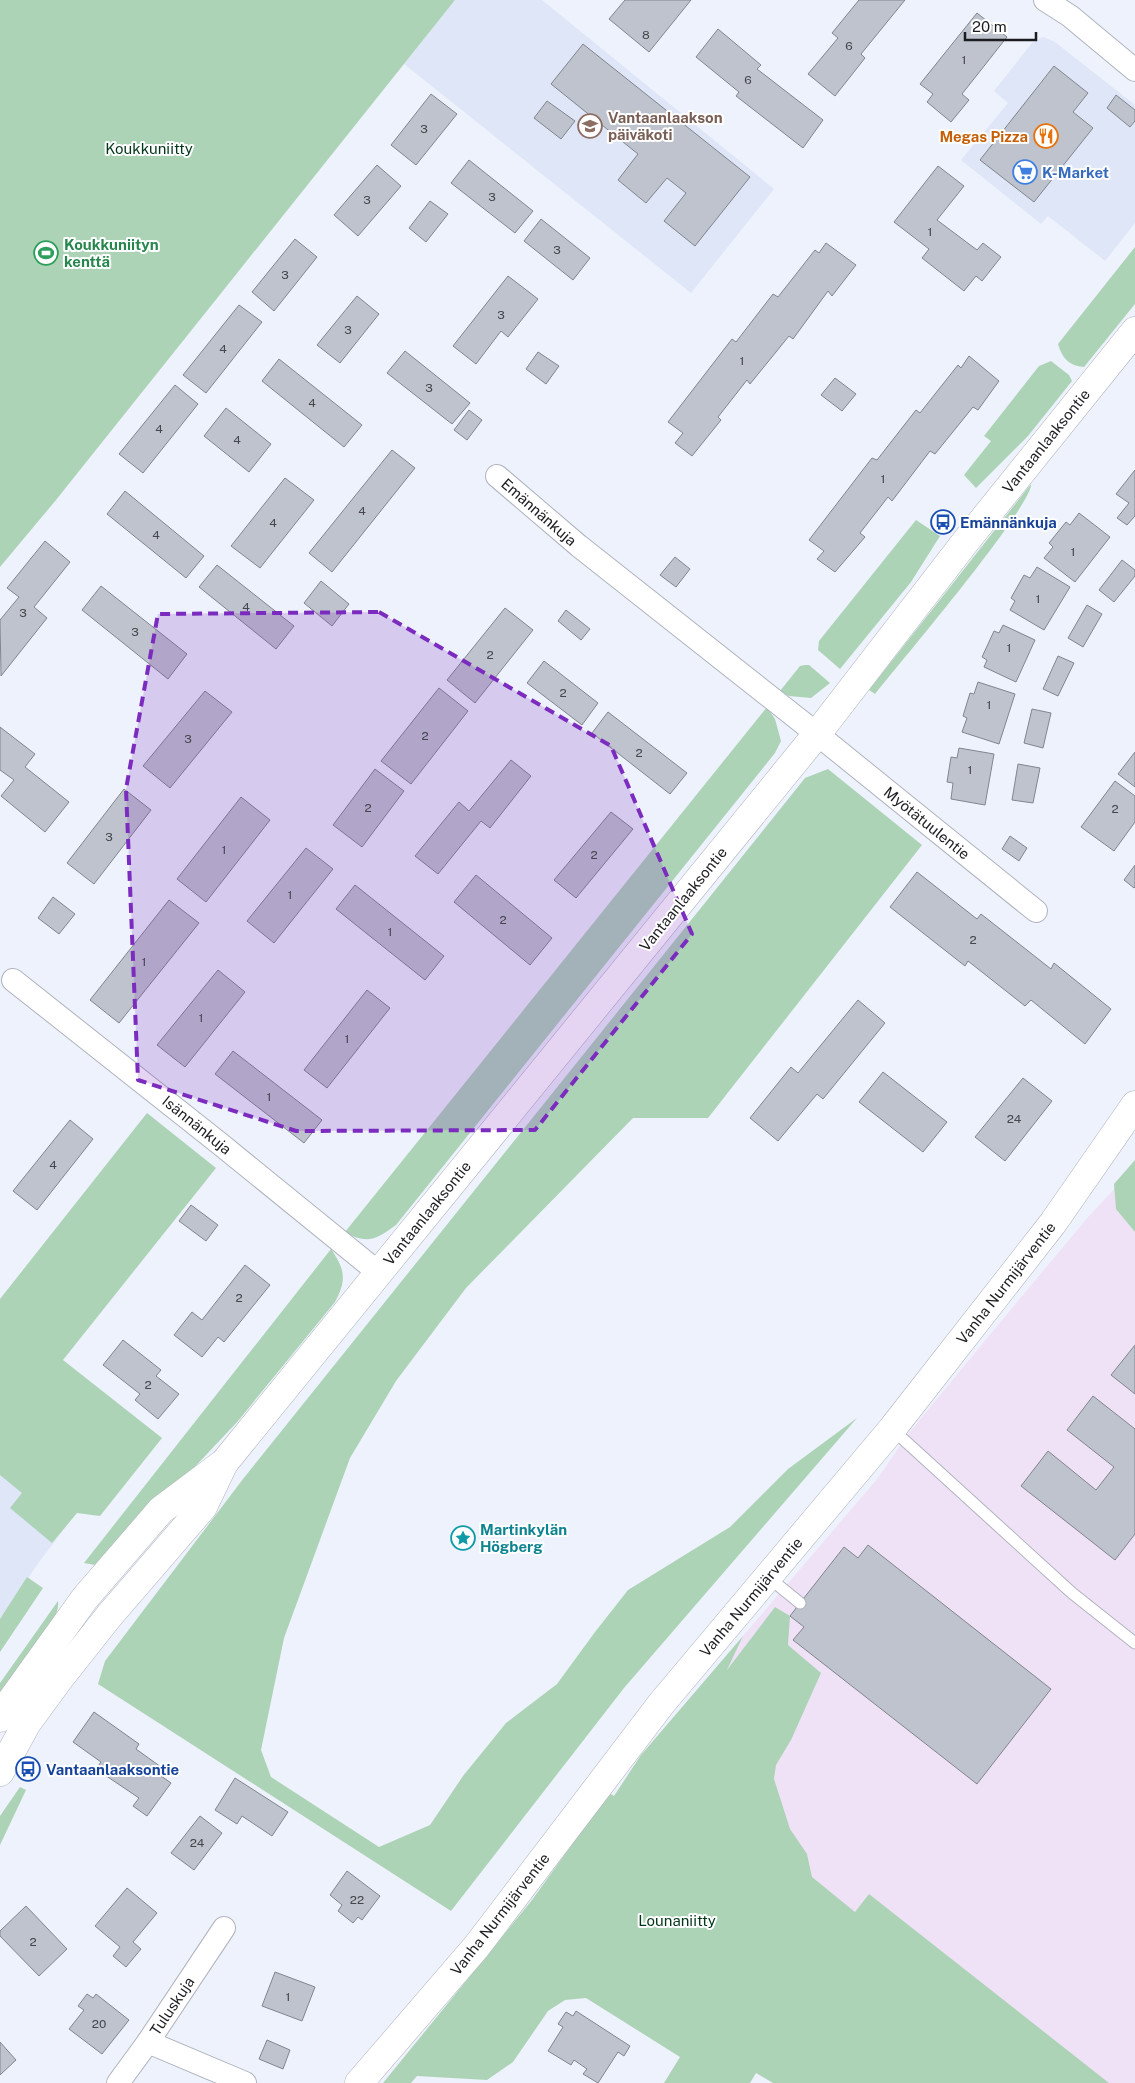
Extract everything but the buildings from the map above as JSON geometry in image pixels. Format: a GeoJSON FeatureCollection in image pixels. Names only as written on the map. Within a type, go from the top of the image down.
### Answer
{"type":"FeatureCollection","features":[{"type":"Feature","properties":{"kind":"main road","name":"Vantaanlaaksontie"},"geometry":{"type":"LineString","coordinates":[[0,1772],[27,1723],[60,1678],[109,1616],[203,1507],[224,1463],[818,734],[966,541],[1135,330]]}},
{"type":"Feature","properties":{"kind":"main road","name":"Vanha Nurmijärventie"},"geometry":{"type":"LineString","coordinates":[[359,2083],[477,1946],[661,1704],[892,1429],[1053,1223],[1135,1105]]}},
{"type":"Feature","properties":{"kind":"main road","name":"Vantaanlaaksontie"},"geometry":{"type":"LineString","coordinates":[[0,1718],[85,1598],[161,1510],[224,1463]]}},
{"type":"Feature","properties":{"kind":"street"},"geometry":{"type":"LineString","coordinates":[[1045,0],[1070,16],[1135,70]]}},
{"type":"Feature","properties":{"kind":"street","name":"Emännänkuja"},"geometry":{"type":"LineString","coordinates":[[497,476],[579,546],[818,734]]}},
{"type":"Feature","properties":{"kind":"street","name":"Myötätuulentie"},"geometry":{"type":"LineString","coordinates":[[818,734],[1036,911]]}},
{"type":"Feature","properties":{"kind":"street","name":"Isännänkuja"},"geometry":{"type":"LineString","coordinates":[[14,980],[379,1273]]}},
{"type":"Feature","properties":{"kind":"street","name":"Tuluskuja"},"geometry":{"type":"LineString","coordinates":[[118,2083],[148,2042],[224,1928]]}},
{"type":"Feature","properties":{"kind":"street"},"geometry":{"type":"LineString","coordinates":[[148,2042],[245,2083]]}},
{"type":"Feature","properties":{"kind":"lane"},"geometry":{"type":"LineString","coordinates":[[892,1429],[1072,1593],[1135,1642]]}},
{"type":"Feature","properties":{"kind":"lane"},"geometry":{"type":"LineString","coordinates":[[768,1577],[800,1603]]}},
{"type":"Feature","properties":{"kind":"highlighted area"},"geometry":{"type":"Polygon","coordinates":[[[379,612],[611,746],[692,934],[535,1130],[296,1131],[138,1080],[126,789],[158,614],[379,612]]]}},
{"type":"Feature","properties":{"kind":"shaded area","name":"Vantaanlaakson päiväkoti"},"geometry":{"type":"Polygon","coordinates":[[[455,0],[542,0],[774,189],[691,293],[404,64],[455,0]]]}},
{"type":"Feature","properties":{"kind":"shaded area"},"geometry":{"type":"Polygon","coordinates":[[[1043,37],[1055,42],[1135,105],[1135,223],[1105,261],[1048,216],[1041,224],[961,160],[1008,103],[994,91],[1032,43],[1043,37]]]}},
{"type":"Feature","properties":{"kind":"shaded area"},"geometry":{"type":"Polygon","coordinates":[[[1135,1167],[1135,2083],[1072,2083],[674,1771],[743,1636],[878,1478],[908,1434],[1089,1216],[1135,1167]]]}},
{"type":"Feature","properties":{"kind":"shaded area"},"geometry":{"type":"Polygon","coordinates":[[[0,1451],[77,1512],[39,1562],[0,1619],[0,1451]]]}},
{"type":"Feature","properties":{"kind":"green space","name":"Koukkuniitty"},"geometry":{"type":"Polygon","coordinates":[[[0,0],[455,0],[56,500],[0,567],[0,0]]]}},
{"type":"Feature","properties":{"kind":"green space"},"geometry":{"type":"Polygon","coordinates":[[[1135,247],[1135,304],[1084,367],[1070,363],[1064,357],[1058,344],[1135,247]]]}},
{"type":"Feature","properties":{"kind":"green space"},"geometry":{"type":"Polygon","coordinates":[[[1051,361],[1069,375],[1072,381],[1028,436],[976,488],[964,475],[991,441],[984,436],[1039,366],[1051,361]]]}},
{"type":"Feature","properties":{"kind":"green space"},"geometry":{"type":"Polygon","coordinates":[[[1031,484],[1026,498],[1010,522],[962,587],[875,694],[869,690],[1031,484]]]}},
{"type":"Feature","properties":{"kind":"green space"},"geometry":{"type":"Polygon","coordinates":[[[916,520],[940,536],[911,582],[840,669],[818,650],[819,641],[916,520]]]}},
{"type":"Feature","properties":{"kind":"green space"},"geometry":{"type":"Polygon","coordinates":[[[809,665],[830,683],[811,698],[789,696],[780,691],[800,666],[809,665]]]}},
{"type":"Feature","properties":{"kind":"green space"},"geometry":{"type":"Polygon","coordinates":[[[767,707],[775,719],[781,741],[775,753],[396,1225],[372,1239],[360,1238],[345,1232],[767,707]]]}},
{"type":"Feature","properties":{"kind":"green space"},"geometry":{"type":"Polygon","coordinates":[[[828,769],[922,845],[708,1118],[633,1118],[466,1288],[396,1381],[350,1458],[284,1638],[261,1750],[271,1777],[379,1847],[430,1825],[463,1776],[506,1723],[557,1684],[628,1590],[730,1527],[788,1469],[857,1418],[624,1688],[451,1911],[98,1684],[105,1661],[243,1479],[805,778],[828,769]]]}},
{"type":"Feature","properties":{"kind":"green space"},"geometry":{"type":"Polygon","coordinates":[[[147,1113],[216,1168],[63,1360],[162,1438],[100,1516],[77,1513],[52,1543],[10,1508],[22,1493],[0,1475],[0,1299],[147,1113]]]}},
{"type":"Feature","properties":{"kind":"green space"},"geometry":{"type":"Polygon","coordinates":[[[1135,1160],[1135,1232],[1116,1209],[1114,1184],[1135,1160]]]}},
{"type":"Feature","properties":{"kind":"green space"},"geometry":{"type":"Polygon","coordinates":[[[331,1249],[342,1269],[343,1275],[343,1281],[335,1302],[238,1421],[109,1558],[95,1565],[84,1563],[331,1249]]]}},
{"type":"Feature","properties":{"kind":"green space"},"geometry":{"type":"Polygon","coordinates":[[[27,1577],[43,1588],[0,1652],[0,1619],[27,1577]]]}},
{"type":"Feature","properties":{"kind":"green space"},"geometry":{"type":"Polygon","coordinates":[[[58,1601],[57,1611],[45,1638],[0,1704],[0,1683],[58,1601]]]}},
{"type":"Feature","properties":{"kind":"green space","name":"Lounaniitty"},"geometry":{"type":"Polygon","coordinates":[[[775,1607],[790,1616],[788,1645],[821,1673],[791,1740],[776,1765],[774,1779],[790,1829],[807,1854],[812,1877],[855,1912],[869,1894],[1109,2083],[773,2083],[756,2073],[750,2083],[664,2083],[680,2057],[586,1998],[565,2000],[548,2011],[513,2062],[487,2080],[417,2076],[411,2083],[383,2083],[532,1900],[609,1793],[614,1796],[641,1755],[743,1636],[727,1670],[775,1607]]]}},
{"type":"Feature","properties":{"kind":"green space"},"geometry":{"type":"Polygon","coordinates":[[[20,1787],[26,1790],[0,1845],[0,1816],[20,1787]]]}},
{"type":"Feature","properties":{"kind":"place","name":"Vantaanlaakson päiväkoti"},"geometry":{"type":"Point","coordinates":[590,126]}},
{"type":"Feature","properties":{"kind":"place","name":"Megas Pizza"},"geometry":{"type":"Point","coordinates":[1046,136]}},
{"type":"Feature","properties":{"kind":"place","name":"K-Market"},"geometry":{"type":"Point","coordinates":[1025,172]}},
{"type":"Feature","properties":{"kind":"place","name":"Koukkuniityn kenttä"},"geometry":{"type":"Point","coordinates":[46,253]}},
{"type":"Feature","properties":{"kind":"place","name":"Emännänkuja"},"geometry":{"type":"Point","coordinates":[943,522]}},
{"type":"Feature","properties":{"kind":"place","name":"Martinkylän Högberg"},"geometry":{"type":"Point","coordinates":[463,1538]}},
{"type":"Feature","properties":{"kind":"place","name":"Vantaanlaaksontie"},"geometry":{"type":"Point","coordinates":[28,1769]}}]}
